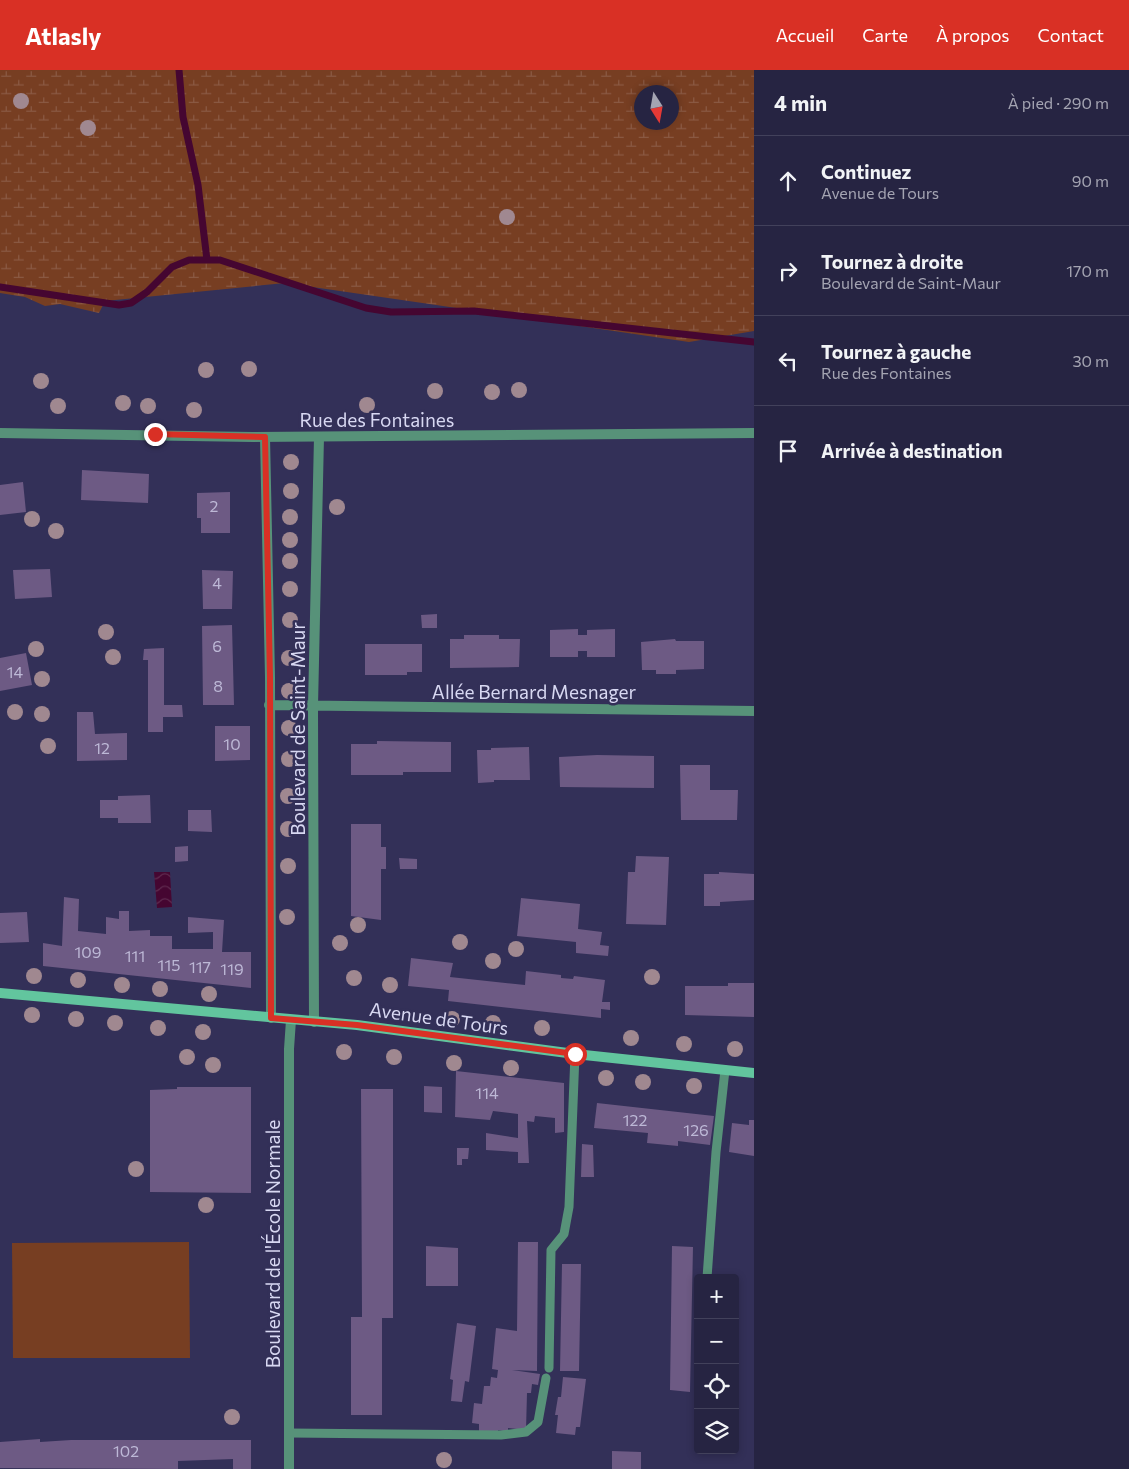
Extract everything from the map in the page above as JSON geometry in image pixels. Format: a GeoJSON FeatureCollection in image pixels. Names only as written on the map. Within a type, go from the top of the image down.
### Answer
{"type":"FeatureCollection","features":[{"type":"Feature","properties":{"kind":"main road","name":"Avenue de Tours"},"geometry":{"type":"LineString","coordinates":[[0,994],[357,1025],[575,1054],[754,1073]]}},
{"type":"Feature","properties":{"kind":"street","name":"Rue des Fontaines"},"geometry":{"type":"LineString","coordinates":[[0,432],[265,437],[754,433]]}},
{"type":"Feature","properties":{"kind":"street","name":"Boulevard de Saint-Maur"},"geometry":{"type":"LineString","coordinates":[[265,437],[270,705],[271,1018]]}},
{"type":"Feature","properties":{"kind":"street","name":"Boulevard de Saint-Maur"},"geometry":{"type":"LineString","coordinates":[[314,1022],[313,706],[318,437]]}},
{"type":"Feature","properties":{"kind":"street","name":"Allée Bernard Mesnager"},"geometry":{"type":"LineString","coordinates":[[270,705],[754,711]]}},
{"type":"Feature","properties":{"kind":"street","name":"Boulevard de l'École Normale"},"geometry":{"type":"LineString","coordinates":[[289,1469],[289,1049],[291,1020]]}},
{"type":"Feature","properties":{"kind":"lane"},"geometry":{"type":"LineString","coordinates":[[549,1368],[551,1250],[564,1234],[569,1207],[575,1054]]}},
{"type":"Feature","properties":{"kind":"lane"},"geometry":{"type":"LineString","coordinates":[[707,1274],[716,1152],[725,1070]]}},
{"type":"Feature","properties":{"kind":"lane"},"geometry":{"type":"LineString","coordinates":[[289,1433],[501,1435],[526,1432],[538,1422],[546,1378]]}},
{"type":"Feature","properties":{"kind":"green space"},"geometry":{"type":"Polygon","coordinates":[[[0,70],[754,70],[754,331],[689,342],[285,283],[105,301],[99,313],[60,304],[45,306],[25,297],[0,293],[0,70]]]}},
{"type":"Feature","properties":{"kind":"green space"},"geometry":{"type":"Polygon","coordinates":[[[189,1242],[190,1358],[13,1358],[12,1243],[189,1242]]]}},
{"type":"Feature","properties":{"kind":"water"},"geometry":{"type":"Polygon","coordinates":[[[154,872],[170,872],[172,907],[157,908],[154,872]]]}},
{"type":"Feature","properties":{"kind":"building"},"geometry":{"type":"Polygon","coordinates":[[[82,470],[149,474],[148,503],[81,500],[82,470]]]}},
{"type":"Feature","properties":{"kind":"building"},"geometry":{"type":"Polygon","coordinates":[[[23,482],[26,512],[0,515],[0,485],[23,482]]]}},
{"type":"Feature","properties":{"kind":"building"},"geometry":{"type":"Polygon","coordinates":[[[230,492],[230,533],[201,533],[201,518],[197,518],[197,493],[230,492]]]}},
{"type":"Feature","properties":{"kind":"building"},"geometry":{"type":"Polygon","coordinates":[[[50,569],[52,597],[15,599],[13,570],[50,569]]]}},
{"type":"Feature","properties":{"kind":"building"},"geometry":{"type":"Polygon","coordinates":[[[202,570],[233,571],[232,609],[203,609],[202,570]]]}},
{"type":"Feature","properties":{"kind":"building"},"geometry":{"type":"Polygon","coordinates":[[[437,614],[437,628],[422,628],[421,615],[437,614]]]}},
{"type":"Feature","properties":{"kind":"building"},"geometry":{"type":"Polygon","coordinates":[[[232,625],[234,705],[203,705],[202,626],[232,625]]]}},
{"type":"Feature","properties":{"kind":"building"},"geometry":{"type":"Polygon","coordinates":[[[578,629],[578,635],[587,635],[587,630],[615,629],[615,657],[587,657],[587,651],[578,651],[578,657],[550,657],[550,630],[578,629]]]}},
{"type":"Feature","properties":{"kind":"building"},"geometry":{"type":"Polygon","coordinates":[[[464,635],[499,635],[499,639],[520,639],[519,667],[450,668],[450,639],[464,639],[464,635]]]}},
{"type":"Feature","properties":{"kind":"building"},"geometry":{"type":"Polygon","coordinates":[[[675,639],[676,641],[704,641],[704,669],[676,670],[676,674],[656,674],[656,670],[642,670],[641,642],[675,639]]]}},
{"type":"Feature","properties":{"kind":"building"},"geometry":{"type":"Polygon","coordinates":[[[365,644],[422,644],[422,672],[407,672],[407,675],[365,675],[365,644]]]}},
{"type":"Feature","properties":{"kind":"building"},"geometry":{"type":"Polygon","coordinates":[[[164,648],[164,705],[182,705],[183,717],[163,717],[163,732],[148,732],[148,660],[143,660],[144,649],[164,648]]]}},
{"type":"Feature","properties":{"kind":"building"},"geometry":{"type":"Polygon","coordinates":[[[26,653],[32,685],[0,691],[0,658],[26,653]]]}},
{"type":"Feature","properties":{"kind":"building"},"geometry":{"type":"Polygon","coordinates":[[[77,712],[93,712],[95,734],[127,733],[127,760],[77,761],[77,712]]]}},
{"type":"Feature","properties":{"kind":"building"},"geometry":{"type":"Polygon","coordinates":[[[215,726],[250,726],[250,760],[215,761],[215,726]]]}},
{"type":"Feature","properties":{"kind":"building"},"geometry":{"type":"Polygon","coordinates":[[[377,741],[451,742],[451,772],[403,772],[403,775],[351,775],[351,744],[377,744],[377,741]]]}},
{"type":"Feature","properties":{"kind":"building"},"geometry":{"type":"Polygon","coordinates":[[[529,747],[530,780],[494,780],[494,782],[478,783],[477,750],[529,747]]]}},
{"type":"Feature","properties":{"kind":"building"},"geometry":{"type":"Polygon","coordinates":[[[597,755],[654,756],[654,788],[560,787],[559,757],[597,755]]]}},
{"type":"Feature","properties":{"kind":"building"},"geometry":{"type":"Polygon","coordinates":[[[680,765],[710,765],[710,790],[738,790],[737,820],[681,820],[680,765]]]}},
{"type":"Feature","properties":{"kind":"building"},"geometry":{"type":"Polygon","coordinates":[[[150,795],[151,823],[118,823],[118,818],[100,818],[100,800],[118,800],[118,796],[150,795]]]}},
{"type":"Feature","properties":{"kind":"building"},"geometry":{"type":"Polygon","coordinates":[[[188,810],[211,810],[212,832],[188,831],[188,810]]]}},
{"type":"Feature","properties":{"kind":"building"},"geometry":{"type":"Polygon","coordinates":[[[351,824],[381,824],[381,847],[386,847],[386,869],[381,869],[381,920],[351,916],[351,824]]]}},
{"type":"Feature","properties":{"kind":"building"},"geometry":{"type":"Polygon","coordinates":[[[188,846],[188,861],[175,862],[175,847],[188,846]]]}},
{"type":"Feature","properties":{"kind":"building"},"geometry":{"type":"Polygon","coordinates":[[[636,856],[669,857],[666,925],[626,924],[628,872],[635,872],[636,856]]]}},
{"type":"Feature","properties":{"kind":"building"},"geometry":{"type":"Polygon","coordinates":[[[399,858],[417,859],[417,869],[400,869],[399,858]]]}},
{"type":"Feature","properties":{"kind":"building"},"geometry":{"type":"Polygon","coordinates":[[[719,872],[754,874],[754,900],[720,902],[720,906],[704,906],[704,874],[719,874],[719,872]]]}},
{"type":"Feature","properties":{"kind":"building"},"geometry":{"type":"Polygon","coordinates":[[[64,897],[79,899],[78,931],[106,934],[106,917],[119,919],[119,911],[129,911],[129,931],[150,930],[150,936],[172,936],[172,949],[213,949],[213,932],[188,933],[188,917],[224,920],[222,952],[251,952],[251,988],[43,966],[43,943],[62,946],[64,897]]]}},
{"type":"Feature","properties":{"kind":"building"},"geometry":{"type":"Polygon","coordinates":[[[521,898],[580,904],[578,929],[602,932],[600,945],[609,946],[608,956],[576,953],[576,942],[517,936],[521,898]]]}},
{"type":"Feature","properties":{"kind":"building"},"geometry":{"type":"Polygon","coordinates":[[[27,912],[29,942],[0,943],[0,913],[27,912]]]}},
{"type":"Feature","properties":{"kind":"building"},"geometry":{"type":"Polygon","coordinates":[[[411,958],[453,963],[450,977],[525,985],[526,971],[561,975],[561,978],[573,979],[574,976],[605,980],[602,1002],[610,1002],[610,1010],[601,1009],[601,1018],[448,1001],[449,990],[408,986],[411,958]]]}},
{"type":"Feature","properties":{"kind":"building"},"geometry":{"type":"Polygon","coordinates":[[[728,983],[754,983],[754,1017],[685,1015],[685,986],[728,986],[728,983]]]}},
{"type":"Feature","properties":{"kind":"building"},"geometry":{"type":"Polygon","coordinates":[[[456,1071],[564,1083],[564,1132],[555,1133],[555,1118],[535,1116],[534,1122],[527,1121],[529,1163],[518,1163],[518,1152],[486,1150],[486,1133],[518,1138],[518,1114],[493,1111],[490,1120],[455,1117],[456,1071]]]}},
{"type":"Feature","properties":{"kind":"building"},"geometry":{"type":"Polygon","coordinates":[[[424,1086],[442,1087],[442,1113],[424,1112],[424,1086]]]}},
{"type":"Feature","properties":{"kind":"building"},"geometry":{"type":"Polygon","coordinates":[[[177,1087],[251,1087],[251,1193],[150,1192],[150,1090],[177,1089],[177,1087]]]}},
{"type":"Feature","properties":{"kind":"building"},"geometry":{"type":"Polygon","coordinates":[[[361,1089],[393,1089],[393,1318],[382,1318],[382,1415],[351,1415],[351,1317],[362,1317],[361,1089]]]}},
{"type":"Feature","properties":{"kind":"building"},"geometry":{"type":"Polygon","coordinates":[[[597,1103],[714,1116],[710,1145],[678,1141],[678,1146],[647,1143],[648,1133],[594,1128],[597,1103]]]}},
{"type":"Feature","properties":{"kind":"building"},"geometry":{"type":"Polygon","coordinates":[[[749,1120],[754,1120],[754,1156],[729,1152],[732,1123],[749,1125],[749,1120]]]}},
{"type":"Feature","properties":{"kind":"building"},"geometry":{"type":"Polygon","coordinates":[[[582,1144],[593,1145],[594,1177],[581,1177],[582,1144]]]}},
{"type":"Feature","properties":{"kind":"building"},"geometry":{"type":"Polygon","coordinates":[[[457,1148],[469,1148],[468,1159],[462,1159],[462,1165],[457,1165],[457,1148]]]}},
{"type":"Feature","properties":{"kind":"building"},"geometry":{"type":"Polygon","coordinates":[[[518,1242],[538,1242],[537,1371],[512,1370],[540,1374],[538,1385],[532,1384],[531,1393],[527,1393],[526,1430],[508,1428],[508,1432],[498,1430],[498,1433],[479,1431],[479,1424],[472,1423],[474,1403],[482,1404],[484,1386],[490,1386],[491,1377],[497,1378],[498,1370],[492,1369],[496,1328],[517,1331],[518,1242]]]}},
{"type":"Feature","properties":{"kind":"building"},"geometry":{"type":"Polygon","coordinates":[[[426,1246],[458,1248],[458,1286],[426,1286],[426,1246]]]}},
{"type":"Feature","properties":{"kind":"building"},"geometry":{"type":"Polygon","coordinates":[[[672,1246],[693,1247],[690,1392],[670,1390],[672,1246]]]}},
{"type":"Feature","properties":{"kind":"building"},"geometry":{"type":"Polygon","coordinates":[[[562,1264],[581,1264],[579,1371],[560,1371],[562,1264]]]}},
{"type":"Feature","properties":{"kind":"building"},"geometry":{"type":"Polygon","coordinates":[[[457,1323],[476,1326],[469,1382],[465,1381],[462,1402],[451,1401],[453,1380],[450,1379],[457,1323]]]}},
{"type":"Feature","properties":{"kind":"building"},"geometry":{"type":"Polygon","coordinates":[[[563,1377],[586,1379],[580,1427],[576,1427],[575,1435],[556,1433],[558,1415],[555,1415],[558,1397],[561,1397],[563,1377]]]}},
{"type":"Feature","properties":{"kind":"building"},"geometry":{"type":"Polygon","coordinates":[[[40,1439],[40,1442],[71,1440],[251,1440],[251,1469],[233,1469],[233,1459],[178,1461],[178,1469],[0,1468],[0,1442],[40,1439]]]}},
{"type":"Feature","properties":{"kind":"building"},"geometry":{"type":"Polygon","coordinates":[[[612,1451],[641,1452],[641,1469],[612,1469],[612,1451]]]}},
{"type":"Feature","properties":{"kind":"waterway"},"geometry":{"type":"LineString","coordinates":[[179,70],[183,117],[198,185],[207,260]]}},
{"type":"Feature","properties":{"kind":"waterway"},"geometry":{"type":"LineString","coordinates":[[0,287],[119,305],[131,303],[147,292],[172,267],[189,260],[220,260],[366,308],[391,312],[474,311],[754,342]]}},
{"type":"Feature","properties":{"kind":"route"},"geometry":{"type":"LineString","coordinates":[[155,434],[265,437],[270,677],[269,787],[273,994],[271,1018],[357,1025],[575,1054]]}}]}
